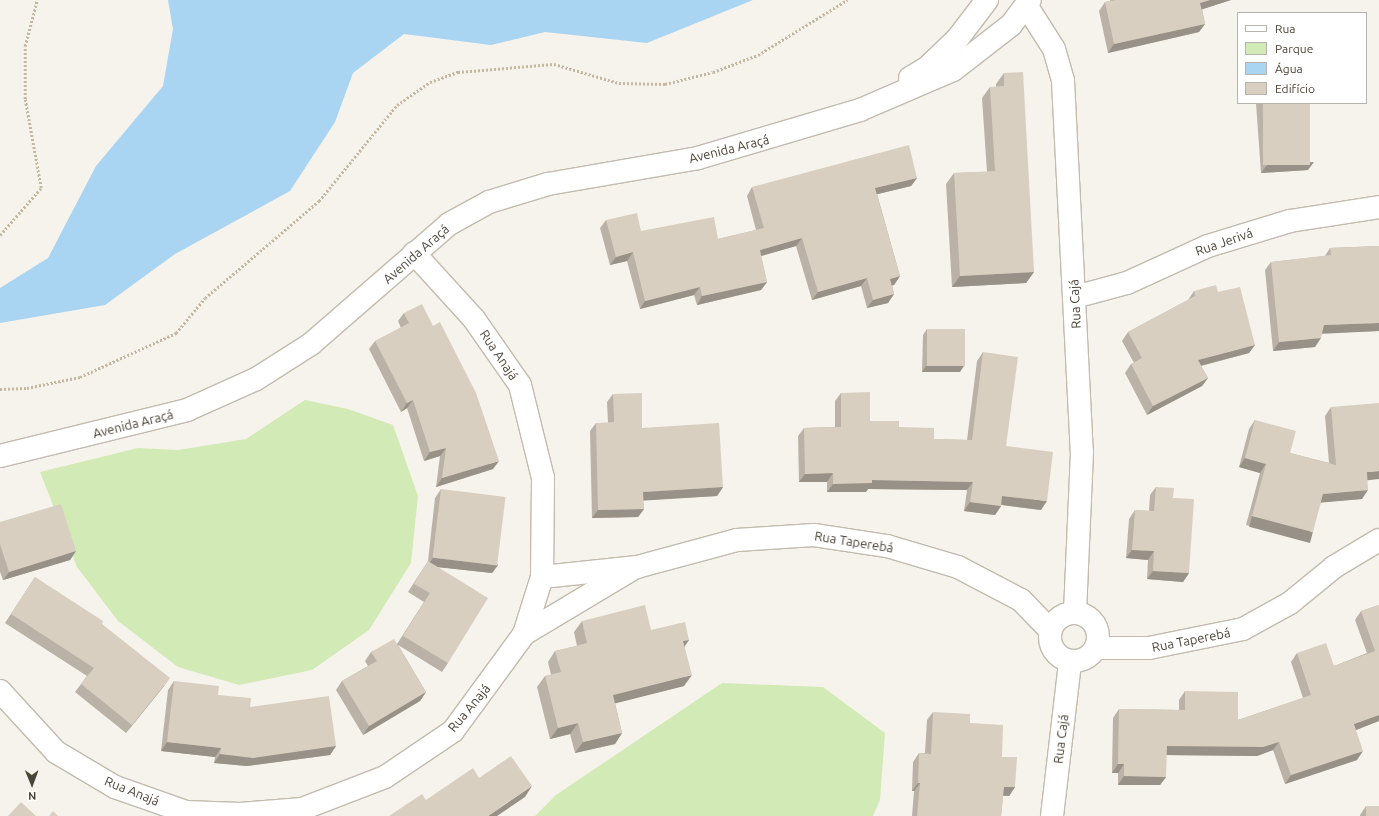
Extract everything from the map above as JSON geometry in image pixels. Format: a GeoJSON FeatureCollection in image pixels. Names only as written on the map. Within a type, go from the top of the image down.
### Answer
{"type":"FeatureCollection","features":[{"type":"Feature","properties":{"kind":"street","name":"Avenida Araçá"},"geometry":{"type":"LineString","coordinates":[[860,110],[928,67],[958,38],[987,0]]}},
{"type":"Feature","properties":{"kind":"street","name":"Avenida Araçá"},"geometry":{"type":"LineString","coordinates":[[0,456],[187,410],[256,379],[311,344],[449,224],[490,202],[548,184],[698,158],[860,110],[952,70],[1011,25],[1025,2]]}},
{"type":"Feature","properties":{"kind":"street","name":"Rua Cajá"},"geometry":{"type":"LineString","coordinates":[[1025,2],[1054,49],[1063,81],[1082,452],[1075,613]]}},
{"type":"Feature","properties":{"kind":"street","name":"Rua Jerivá"},"geometry":{"type":"LineString","coordinates":[[1075,297],[1127,283],[1208,246],[1290,221],[1379,207]]}},
{"type":"Feature","properties":{"kind":"street","name":"Rua Anajá"},"geometry":{"type":"LineString","coordinates":[[0,691],[56,752],[115,787],[185,814],[239,815],[302,809],[385,777],[453,731],[524,634],[542,577],[543,478],[520,386],[474,319],[414,253]]}},
{"type":"Feature","properties":{"kind":"street","name":"Rua Taperebá"},"geometry":{"type":"LineString","coordinates":[[542,577],[637,567],[737,540],[814,535],[887,546],[958,567],[1021,600],[1050,630]]}},
{"type":"Feature","properties":{"kind":"street","name":"Rua Taperebá"},"geometry":{"type":"LineString","coordinates":[[1096,648],[1149,648],[1242,629],[1290,603],[1334,567],[1379,540]]}},
{"type":"Feature","properties":{"kind":"street","name":"Rua Taperebá"},"geometry":{"type":"LineString","coordinates":[[524,634],[637,567]]}},
{"type":"Feature","properties":{"kind":"street"},"geometry":{"type":"LineString","coordinates":[[1075,613],[1095,624],[1096,648],[1086,659],[1070,662],[1055,654],[1049,638],[1050,630],[1060,617],[1075,613]]}},
{"type":"Feature","properties":{"kind":"street","name":"Rua Cajá"},"geometry":{"type":"LineString","coordinates":[[1052,816],[1070,662]]}},
{"type":"Feature","properties":{"kind":"path"},"geometry":{"type":"LineString","coordinates":[[0,235],[40,188],[26,100],[24,46],[37,0]]}},
{"type":"Feature","properties":{"kind":"path"},"geometry":{"type":"LineString","coordinates":[[0,389],[27,388],[80,377],[176,333],[205,298],[319,201],[397,105],[430,82],[458,72],[554,64],[619,83],[666,84],[714,72],[758,54],[847,0]]}},
{"type":"Feature","properties":{"kind":"green space"},"geometry":{"type":"Polygon","coordinates":[[[305,400],[348,409],[393,425],[418,496],[411,563],[369,630],[312,670],[239,685],[178,667],[118,621],[77,567],[40,472],[138,448],[178,450],[246,439],[305,400]]]}},
{"type":"Feature","properties":{"kind":"green space"},"geometry":{"type":"Polygon","coordinates":[[[722,683],[823,687],[885,733],[880,800],[873,816],[535,816],[556,795],[722,683]]]}},
{"type":"Feature","properties":{"kind":"water"},"geometry":{"type":"Polygon","coordinates":[[[168,0],[753,0],[647,43],[545,32],[491,45],[404,34],[353,73],[335,122],[290,191],[175,254],[105,305],[0,323],[0,288],[48,258],[96,166],[163,86],[173,29],[168,0]]]}},
{"type":"Feature","properties":{"kind":"building"},"geometry":{"type":"Polygon","coordinates":[[[1116,0],[1210,0],[1200,3],[1205,24],[1114,44],[1105,2],[1116,0]]]}},
{"type":"Feature","properties":{"kind":"building"},"geometry":{"type":"Polygon","coordinates":[[[1023,72],[1034,272],[960,276],[954,173],[995,171],[990,87],[1004,86],[1004,73],[1023,72]]]}},
{"type":"Feature","properties":{"kind":"building"},"geometry":{"type":"Polygon","coordinates":[[[1263,104],[1310,104],[1310,165],[1263,165],[1263,104]]]}},
{"type":"Feature","properties":{"kind":"building"},"geometry":{"type":"Polygon","coordinates":[[[909,145],[917,178],[875,188],[900,276],[890,279],[894,294],[873,300],[867,278],[818,292],[802,238],[760,250],[767,282],[702,296],[700,287],[645,301],[633,252],[616,257],[606,220],[637,213],[641,231],[714,217],[718,239],[764,228],[752,187],[909,145]]]}},
{"type":"Feature","properties":{"kind":"building"},"geometry":{"type":"Polygon","coordinates":[[[1379,246],[1379,323],[1324,325],[1321,338],[1279,342],[1271,262],[1331,255],[1330,248],[1379,246]]]}},
{"type":"Feature","properties":{"kind":"building"},"geometry":{"type":"Polygon","coordinates":[[[1216,285],[1218,292],[1240,287],[1255,345],[1198,360],[1208,378],[1153,406],[1131,364],[1142,358],[1128,332],[1195,296],[1194,291],[1216,285]]]}},
{"type":"Feature","properties":{"kind":"building"},"geometry":{"type":"Polygon","coordinates":[[[422,304],[433,326],[440,322],[476,393],[499,461],[442,478],[446,448],[430,452],[413,400],[407,403],[375,341],[409,323],[404,313],[422,304]]]}},
{"type":"Feature","properties":{"kind":"building"},"geometry":{"type":"Polygon","coordinates":[[[927,329],[965,329],[965,366],[927,366],[927,329]]]}},
{"type":"Feature","properties":{"kind":"building"},"geometry":{"type":"Polygon","coordinates":[[[983,352],[1018,357],[1006,446],[1053,452],[1047,501],[1002,496],[1001,506],[970,502],[973,482],[872,480],[872,483],[833,484],[833,473],[805,474],[804,428],[841,427],[841,393],[870,392],[870,421],[899,421],[899,427],[934,428],[934,439],[972,440],[983,352]]]}},
{"type":"Feature","properties":{"kind":"building"},"geometry":{"type":"Polygon","coordinates":[[[642,393],[642,428],[719,423],[723,487],[643,492],[644,509],[598,510],[596,423],[614,422],[613,394],[642,393]]]}},
{"type":"Feature","properties":{"kind":"building"},"geometry":{"type":"Polygon","coordinates":[[[1379,403],[1379,471],[1367,472],[1368,490],[1323,494],[1313,532],[1252,516],[1266,464],[1245,458],[1255,420],[1296,431],[1290,453],[1336,465],[1331,407],[1379,403]]]}},
{"type":"Feature","properties":{"kind":"building"},"geometry":{"type":"Polygon","coordinates":[[[1156,487],[1174,488],[1173,498],[1194,499],[1189,573],[1153,571],[1154,551],[1132,550],[1135,510],[1154,511],[1156,487]]]}},
{"type":"Feature","properties":{"kind":"building"},"geometry":{"type":"Polygon","coordinates":[[[441,489],[506,497],[497,565],[433,557],[441,489]]]}},
{"type":"Feature","properties":{"kind":"building"},"geometry":{"type":"Polygon","coordinates":[[[61,504],[76,551],[9,572],[0,544],[0,522],[61,504]]]}},
{"type":"Feature","properties":{"kind":"building"},"geometry":{"type":"Polygon","coordinates":[[[428,561],[488,598],[448,663],[403,636],[430,593],[414,584],[428,561]]]}},
{"type":"Feature","properties":{"kind":"building"},"geometry":{"type":"Polygon","coordinates":[[[35,577],[103,621],[102,624],[170,678],[132,725],[81,684],[94,668],[11,614],[35,577]]]}},
{"type":"Feature","properties":{"kind":"building"},"geometry":{"type":"Polygon","coordinates":[[[645,605],[651,630],[685,622],[689,640],[683,641],[692,675],[613,695],[622,733],[583,742],[578,723],[558,728],[545,676],[561,672],[555,651],[587,643],[582,621],[645,605]]]}},
{"type":"Feature","properties":{"kind":"building"},"geometry":{"type":"Polygon","coordinates":[[[1379,605],[1379,715],[1354,724],[1363,751],[1291,775],[1279,742],[1263,747],[1167,746],[1166,777],[1124,776],[1124,764],[1118,764],[1119,709],[1185,710],[1185,691],[1238,692],[1238,720],[1311,695],[1297,653],[1326,643],[1334,666],[1375,651],[1361,611],[1379,605]]]}},
{"type":"Feature","properties":{"kind":"building"},"geometry":{"type":"Polygon","coordinates":[[[394,639],[426,692],[369,726],[342,681],[377,661],[371,652],[394,639]]]}},
{"type":"Feature","properties":{"kind":"building"},"geometry":{"type":"Polygon","coordinates":[[[174,681],[219,686],[218,695],[251,698],[250,707],[329,696],[336,746],[253,758],[220,754],[221,748],[167,742],[174,681]]]}},
{"type":"Feature","properties":{"kind":"building"},"geometry":{"type":"Polygon","coordinates":[[[933,712],[970,714],[970,723],[1003,725],[1002,757],[1017,757],[1015,787],[1004,787],[1001,816],[917,816],[920,783],[918,783],[919,753],[931,754],[933,712]]]}},
{"type":"Feature","properties":{"kind":"building"},"geometry":{"type":"Polygon","coordinates":[[[511,756],[532,786],[488,816],[389,816],[422,794],[426,800],[473,768],[479,778],[511,756]]]}},
{"type":"Feature","properties":{"kind":"building"},"geometry":{"type":"Polygon","coordinates":[[[21,802],[36,816],[8,816],[21,802]]]}},
{"type":"Feature","properties":{"kind":"building"},"geometry":{"type":"Polygon","coordinates":[[[1366,806],[1379,806],[1379,816],[1366,816],[1366,806]]]}},
{"type":"Feature","properties":{"kind":"building"},"geometry":{"type":"Polygon","coordinates":[[[53,811],[58,816],[49,816],[53,811]]]}}]}
